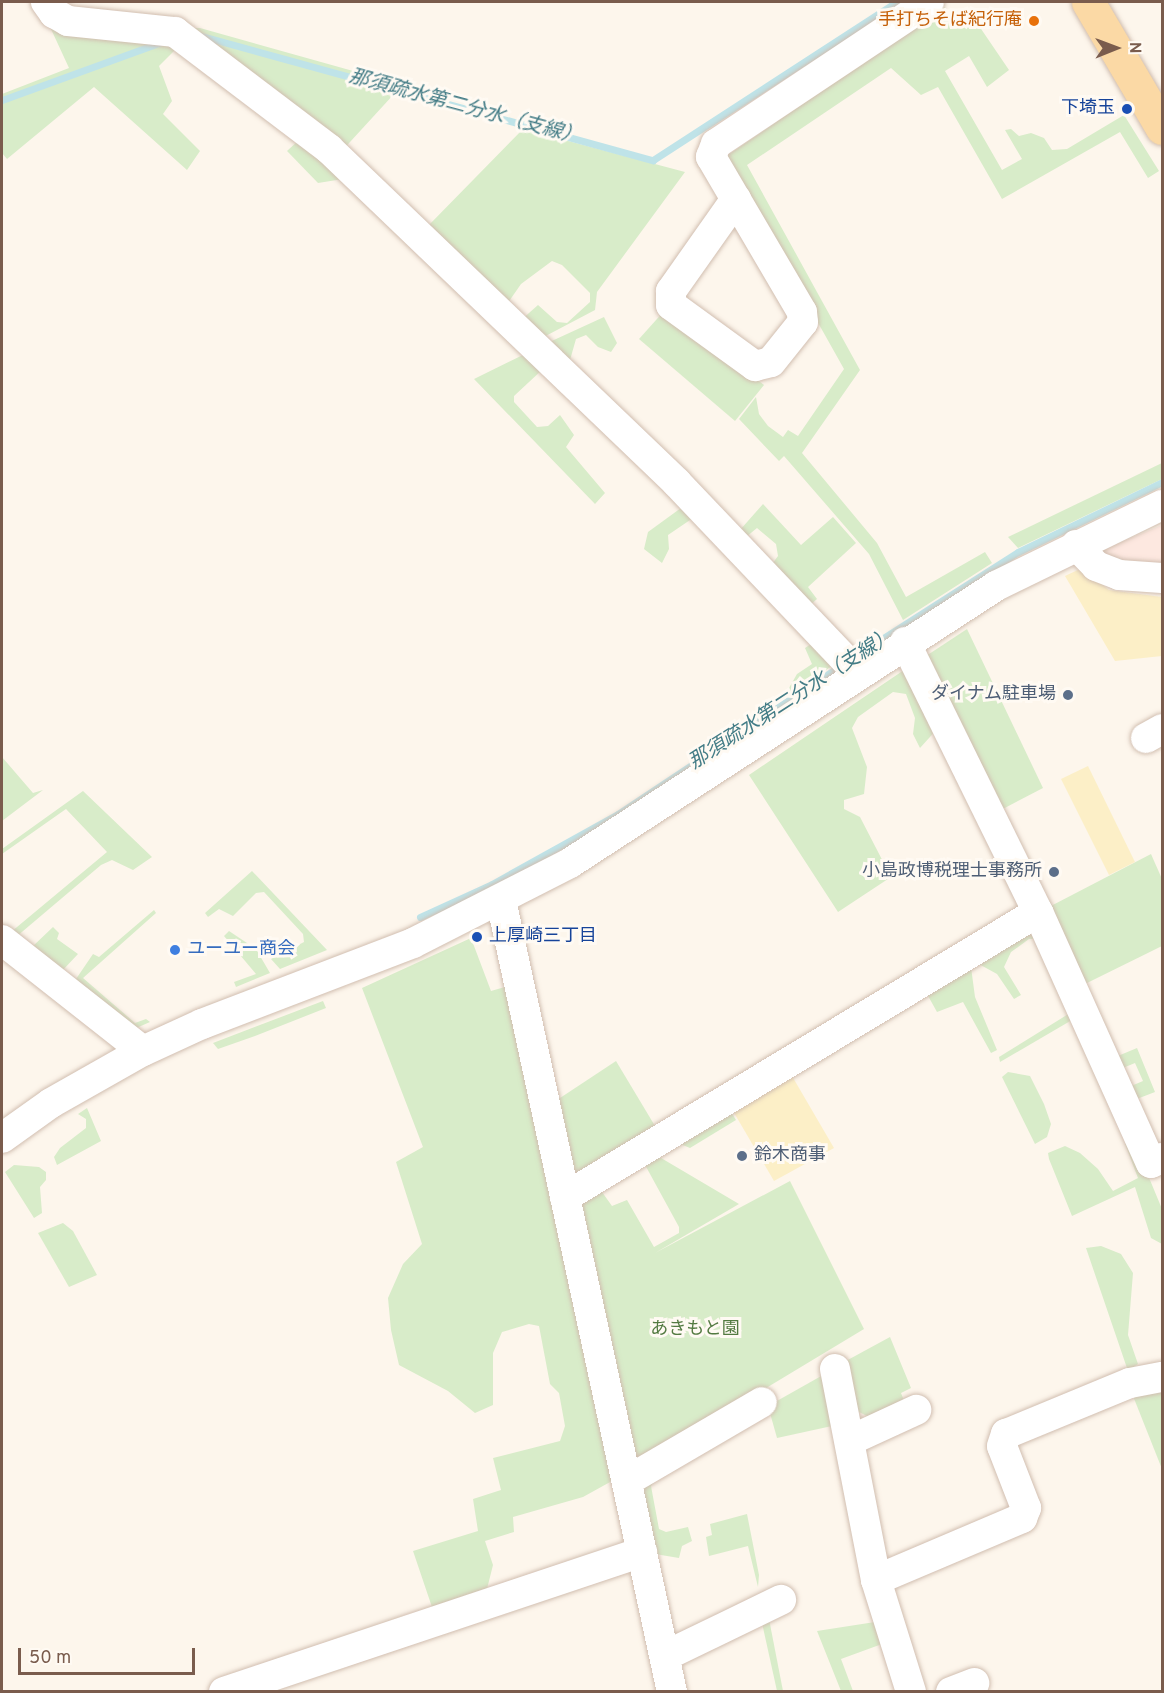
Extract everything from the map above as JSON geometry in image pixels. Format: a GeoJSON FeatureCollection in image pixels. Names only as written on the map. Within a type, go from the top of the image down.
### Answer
{"type":"FeatureCollection","features":[{"type":"Feature","properties":{"kind":"main road"},"geometry":{"type":"LineString","coordinates":[[1088,2],[1162,128]]}},
{"type":"Feature","properties":{"kind":"street"},"geometry":{"type":"LineString","coordinates":[[46,2],[54,13],[68,21],[175,32],[329,149],[677,483],[859,674]]}},
{"type":"Feature","properties":{"kind":"street"},"geometry":{"type":"LineString","coordinates":[[736,199],[671,291],[670,305],[755,366],[771,362],[803,322],[802,312],[736,199],[711,157],[716,144],[929,2]]}},
{"type":"Feature","properties":{"kind":"street"},"geometry":{"type":"LineString","coordinates":[[2,1138],[60,1098],[142,1051],[202,1024],[413,943],[501,900],[644,818],[905,642],[996,586],[1076,544],[1162,505]]}},
{"type":"Feature","properties":{"kind":"street"},"geometry":{"type":"LineString","coordinates":[[1076,544],[1096,566],[1119,575],[1162,578]]}},
{"type":"Feature","properties":{"kind":"street"},"geometry":{"type":"LineString","coordinates":[[905,642],[1038,912],[1150,1163],[1162,1158]]}},
{"type":"Feature","properties":{"kind":"street"},"geometry":{"type":"LineString","coordinates":[[501,900],[672,1692]]}},
{"type":"Feature","properties":{"kind":"street"},"geometry":{"type":"LineString","coordinates":[[564,1197],[1038,912]]}},
{"type":"Feature","properties":{"kind":"street"},"geometry":{"type":"LineString","coordinates":[[2,940],[142,1051]]}},
{"type":"Feature","properties":{"kind":"street"},"geometry":{"type":"LineString","coordinates":[[836,1369],[876,1580],[911,1692]]}},
{"type":"Feature","properties":{"kind":"street"},"geometry":{"type":"LineString","coordinates":[[876,1580],[1022,1518],[1026,1508],[1002,1446],[1006,1434],[1130,1383],[1162,1377]]}},
{"type":"Feature","properties":{"kind":"street"},"geometry":{"type":"LineString","coordinates":[[627,1481],[762,1402]]}},
{"type":"Feature","properties":{"kind":"street"},"geometry":{"type":"LineString","coordinates":[[851,1440],[916,1410]]}},
{"type":"Feature","properties":{"kind":"street"},"geometry":{"type":"LineString","coordinates":[[225,1692],[642,1552]]}},
{"type":"Feature","properties":{"kind":"street"},"geometry":{"type":"LineString","coordinates":[[665,1656],[781,1600]]}},
{"type":"Feature","properties":{"kind":"shaded area"},"geometry":{"type":"Polygon","coordinates":[[[1162,525],[1162,566],[1100,556],[1102,550],[1162,525]]]}},
{"type":"Feature","properties":{"kind":"green space"},"geometry":{"type":"Polygon","coordinates":[[[945,7],[954,21],[962,24],[975,20],[1009,70],[987,87],[969,56],[945,71],[1002,170],[1022,159],[1005,130],[1011,129],[1019,136],[1031,133],[1044,138],[1052,150],[1067,149],[1124,115],[1159,171],[1148,178],[1120,132],[1002,199],[938,87],[921,95],[891,68],[747,165],[860,370],[802,453],[877,543],[906,597],[985,552],[992,563],[903,620],[869,554],[784,456],[779,461],[739,419],[756,397],[759,414],[768,426],[783,437],[788,430],[798,436],[844,369],[725,157],[945,7]]]}},
{"type":"Feature","properties":{"kind":"green space"},"geometry":{"type":"Polygon","coordinates":[[[200,28],[396,83],[394,94],[339,154],[178,47],[159,66],[172,101],[163,114],[200,151],[187,170],[94,87],[7,159],[2,153],[2,94],[69,68],[51,29],[200,28]]]}},
{"type":"Feature","properties":{"kind":"green space"},"geometry":{"type":"Polygon","coordinates":[[[523,129],[685,172],[597,292],[595,310],[538,340],[520,321],[538,305],[557,322],[567,323],[590,302],[590,293],[562,265],[552,261],[521,284],[505,307],[428,226],[523,129]]]}},
{"type":"Feature","properties":{"kind":"green space"},"geometry":{"type":"Polygon","coordinates":[[[299,140],[343,179],[318,183],[287,151],[299,140]]]}},
{"type":"Feature","properties":{"kind":"green space"},"geometry":{"type":"Polygon","coordinates":[[[665,310],[764,385],[735,421],[639,339],[665,310]]]}},
{"type":"Feature","properties":{"kind":"green space"},"geometry":{"type":"Polygon","coordinates":[[[604,317],[617,343],[611,352],[598,347],[586,335],[576,339],[570,360],[543,345],[604,317]]]}},
{"type":"Feature","properties":{"kind":"green space"},"geometry":{"type":"Polygon","coordinates":[[[525,354],[543,369],[514,396],[514,402],[537,427],[548,426],[560,415],[574,435],[566,447],[605,493],[595,504],[474,379],[525,354]]]}},
{"type":"Feature","properties":{"kind":"green space"},"geometry":{"type":"Polygon","coordinates":[[[1162,463],[1162,479],[1018,548],[1008,537],[1162,463]]]}},
{"type":"Feature","properties":{"kind":"green space"},"geometry":{"type":"Polygon","coordinates":[[[763,504],[801,545],[833,517],[856,543],[808,587],[817,599],[810,605],[772,564],[778,556],[776,544],[757,528],[746,537],[740,530],[763,504]]]}},
{"type":"Feature","properties":{"kind":"green space"},"geometry":{"type":"Polygon","coordinates":[[[681,508],[693,518],[668,535],[669,549],[662,563],[644,549],[648,532],[681,508]]]}},
{"type":"Feature","properties":{"kind":"green space"},"geometry":{"type":"Polygon","coordinates":[[[967,629],[1043,788],[999,811],[923,658],[967,629]]]}},
{"type":"Feature","properties":{"kind":"green space"},"geometry":{"type":"Polygon","coordinates":[[[814,642],[835,664],[791,693],[789,688],[797,674],[812,664],[805,648],[814,642]]]}},
{"type":"Feature","properties":{"kind":"green space"},"geometry":{"type":"Polygon","coordinates":[[[904,670],[939,727],[920,748],[913,734],[915,718],[906,694],[893,692],[858,717],[852,728],[867,767],[864,794],[844,800],[844,809],[860,817],[891,877],[838,912],[749,775],[904,670]]]}},
{"type":"Feature","properties":{"kind":"green space"},"geometry":{"type":"Polygon","coordinates":[[[2,757],[33,793],[43,790],[2,821],[2,757]]]}},
{"type":"Feature","properties":{"kind":"green space"},"geometry":{"type":"Polygon","coordinates":[[[83,791],[152,857],[133,870],[112,860],[101,865],[16,937],[11,932],[107,852],[66,809],[2,854],[2,849],[83,791]]]}},
{"type":"Feature","properties":{"kind":"green space"},"geometry":{"type":"Polygon","coordinates":[[[1151,854],[1162,879],[1162,946],[1087,983],[1081,982],[1047,908],[1151,854]]]}},
{"type":"Feature","properties":{"kind":"green space"},"geometry":{"type":"Polygon","coordinates":[[[252,871],[327,950],[280,969],[271,959],[304,942],[303,934],[264,892],[256,893],[233,916],[219,909],[208,917],[205,913],[252,871]]]}},
{"type":"Feature","properties":{"kind":"green space"},"geometry":{"type":"Polygon","coordinates":[[[154,910],[156,913],[83,978],[135,1023],[146,1019],[150,1022],[134,1029],[76,979],[93,954],[99,957],[154,910]]]}},
{"type":"Feature","properties":{"kind":"green space"},"geometry":{"type":"Polygon","coordinates":[[[53,927],[59,933],[57,939],[78,954],[62,971],[32,947],[53,927]]]}},
{"type":"Feature","properties":{"kind":"green space"},"geometry":{"type":"Polygon","coordinates":[[[1031,929],[1035,939],[1029,939],[1011,952],[1004,967],[1021,995],[1014,999],[997,974],[977,963],[1031,929]]]}},
{"type":"Feature","properties":{"kind":"green space"},"geometry":{"type":"Polygon","coordinates":[[[229,931],[256,949],[270,973],[236,987],[234,982],[256,974],[224,936],[229,931]]]}},
{"type":"Feature","properties":{"kind":"green space"},"geometry":{"type":"Polygon","coordinates":[[[471,938],[491,991],[512,985],[621,1476],[583,1497],[513,1517],[514,1532],[485,1541],[493,1565],[486,1593],[434,1613],[413,1551],[478,1531],[473,1499],[501,1490],[493,1458],[560,1441],[565,1426],[559,1393],[550,1384],[539,1326],[529,1324],[502,1332],[493,1353],[493,1405],[475,1413],[448,1391],[399,1365],[391,1330],[388,1298],[403,1264],[422,1244],[396,1162],[423,1147],[362,988],[471,938]]]}},
{"type":"Feature","properties":{"kind":"green space"},"geometry":{"type":"Polygon","coordinates":[[[971,967],[975,997],[997,1050],[991,1053],[963,1002],[937,1012],[927,994],[971,967]]]}},
{"type":"Feature","properties":{"kind":"green space"},"geometry":{"type":"Polygon","coordinates":[[[323,1001],[326,1008],[255,1036],[218,1049],[213,1043],[323,1001]]]}},
{"type":"Feature","properties":{"kind":"green space"},"geometry":{"type":"Polygon","coordinates":[[[1070,1013],[1072,1020],[1000,1062],[999,1057],[1070,1013]]]}},
{"type":"Feature","properties":{"kind":"green space"},"geometry":{"type":"Polygon","coordinates":[[[1137,1048],[1155,1092],[1129,1102],[1124,1089],[1143,1081],[1135,1063],[1118,1070],[1113,1058],[1137,1048]]]}},
{"type":"Feature","properties":{"kind":"green space"},"geometry":{"type":"Polygon","coordinates":[[[616,1061],[655,1126],[576,1177],[557,1100],[616,1061]]]}},
{"type":"Feature","properties":{"kind":"green space"},"geometry":{"type":"Polygon","coordinates":[[[1008,1072],[1030,1076],[1044,1104],[1051,1124],[1047,1137],[1035,1144],[1002,1077],[1008,1072]]]}},
{"type":"Feature","properties":{"kind":"green space"},"geometry":{"type":"Polygon","coordinates":[[[87,1108],[101,1141],[57,1165],[54,1157],[60,1148],[86,1128],[86,1119],[78,1114],[87,1108]]]}},
{"type":"Feature","properties":{"kind":"green space"},"geometry":{"type":"Polygon","coordinates":[[[731,1112],[736,1120],[690,1148],[678,1143],[731,1112]]]}},
{"type":"Feature","properties":{"kind":"green space"},"geometry":{"type":"Polygon","coordinates":[[[1133,1139],[1162,1209],[1162,1244],[1151,1238],[1135,1187],[1072,1216],[1049,1159],[1048,1153],[1065,1146],[1080,1153],[1098,1169],[1113,1191],[1138,1178],[1125,1144],[1133,1139]]]}},
{"type":"Feature","properties":{"kind":"green space","name":"あきもと園"},"geometry":{"type":"Polygon","coordinates":[[[656,1155],[739,1204],[655,1253],[790,1181],[864,1329],[637,1466],[577,1206],[602,1192],[612,1206],[627,1200],[654,1247],[679,1233],[679,1227],[644,1163],[656,1155]]]}},
{"type":"Feature","properties":{"kind":"green space"},"geometry":{"type":"Polygon","coordinates":[[[14,1165],[39,1167],[46,1172],[46,1180],[40,1187],[42,1213],[34,1218],[5,1172],[14,1165]]]}},
{"type":"Feature","properties":{"kind":"green space"},"geometry":{"type":"Polygon","coordinates":[[[63,1223],[73,1231],[97,1275],[69,1287],[38,1233],[63,1223]]]}},
{"type":"Feature","properties":{"kind":"green space"},"geometry":{"type":"Polygon","coordinates":[[[1101,1246],[1121,1254],[1133,1273],[1128,1335],[1138,1364],[1128,1371],[1086,1248],[1101,1246]]]}},
{"type":"Feature","properties":{"kind":"green space"},"geometry":{"type":"Polygon","coordinates":[[[890,1337],[911,1388],[901,1393],[905,1403],[871,1418],[857,1411],[844,1362],[890,1337]]]}},
{"type":"Feature","properties":{"kind":"green space"},"geometry":{"type":"Polygon","coordinates":[[[823,1375],[832,1426],[777,1438],[768,1406],[823,1375]]]}},
{"type":"Feature","properties":{"kind":"green space"},"geometry":{"type":"Polygon","coordinates":[[[1162,1385],[1162,1469],[1131,1391],[1162,1385]]]}},
{"type":"Feature","properties":{"kind":"green space"},"geometry":{"type":"Polygon","coordinates":[[[659,1474],[651,1486],[659,1529],[666,1532],[688,1527],[692,1541],[682,1546],[679,1558],[655,1554],[638,1484],[659,1474]]]}},
{"type":"Feature","properties":{"kind":"green space"},"geometry":{"type":"Polygon","coordinates":[[[747,1514],[759,1575],[758,1587],[748,1546],[709,1556],[706,1537],[712,1535],[710,1524],[747,1514]]]}},
{"type":"Feature","properties":{"kind":"green space"},"geometry":{"type":"Polygon","coordinates":[[[769,1619],[783,1691],[777,1691],[762,1623],[769,1619]]]}},
{"type":"Feature","properties":{"kind":"green space"},"geometry":{"type":"Polygon","coordinates":[[[875,1622],[882,1644],[841,1659],[853,1691],[841,1691],[817,1631],[875,1622]]]}},
{"type":"Feature","properties":{"kind":"sand"},"geometry":{"type":"Polygon","coordinates":[[[1082,568],[1109,590],[1162,597],[1162,656],[1115,661],[1065,576],[1082,568]]]}},
{"type":"Feature","properties":{"kind":"sand"},"geometry":{"type":"Polygon","coordinates":[[[1088,766],[1135,862],[1109,875],[1061,779],[1088,766]]]}},
{"type":"Feature","properties":{"kind":"sand"},"geometry":{"type":"Polygon","coordinates":[[[792,1076],[834,1148],[774,1181],[733,1111],[792,1076]]]}},
{"type":"Feature","properties":{"kind":"waterway","name":"那須疏水第二分水（支線）"},"geometry":{"type":"LineString","coordinates":[[198,35],[653,160],[896,2]]}},
{"type":"Feature","properties":{"kind":"waterway","name":"那須疏水第二分水（支線）"},"geometry":{"type":"LineString","coordinates":[[2,100],[161,42]]}},
{"type":"Feature","properties":{"kind":"waterway","name":"那須疏水第二分水（支線）"},"geometry":{"type":"LineString","coordinates":[[852,658],[1018,552],[1162,482]]}},
{"type":"Feature","properties":{"kind":"waterway","name":"那須疏水第二分水（支線）"},"geometry":{"type":"LineString","coordinates":[[420,917],[492,884],[618,814],[840,666]]}},
{"type":"Feature","properties":{"kind":"place","name":"手打ちそば紀行庵"},"geometry":{"type":"Point","coordinates":[1034,21]}},
{"type":"Feature","properties":{"kind":"place","name":"下埼玉"},"geometry":{"type":"Point","coordinates":[1127,109]}},
{"type":"Feature","properties":{"kind":"place","name":"ダイナム駐車場"},"geometry":{"type":"Point","coordinates":[1068,695]}},
{"type":"Feature","properties":{"kind":"place","name":"小島政博税理士事務所"},"geometry":{"type":"Point","coordinates":[1054,872]}},
{"type":"Feature","properties":{"kind":"place","name":"上厚崎三丁目"},"geometry":{"type":"Point","coordinates":[477,937]}},
{"type":"Feature","properties":{"kind":"place","name":"ユーユー商会"},"geometry":{"type":"Point","coordinates":[175,950]}},
{"type":"Feature","properties":{"kind":"place","name":"鈴木商事"},"geometry":{"type":"Point","coordinates":[742,1156]}}]}
